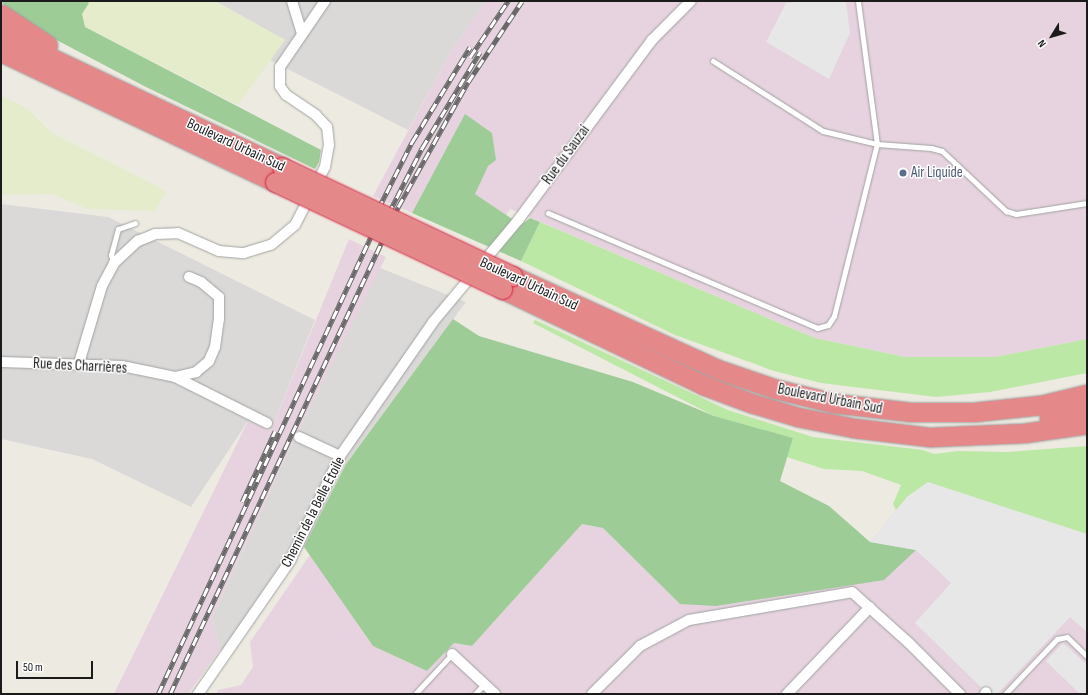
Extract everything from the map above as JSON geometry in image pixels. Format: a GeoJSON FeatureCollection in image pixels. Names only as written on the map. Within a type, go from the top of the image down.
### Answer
{"type":"FeatureCollection","features":[{"type":"Feature","properties":{"kind":"highway"},"geometry":{"type":"LineString","coordinates":[[1,14],[59,52],[70,67]]}},
{"type":"Feature","properties":{"kind":"highway","name":"Boulevard Urbain Sud"},"geometry":{"type":"LineString","coordinates":[[1,34],[70,67],[278,174]]}},
{"type":"Feature","properties":{"kind":"highway","name":"Boulevard Urbain Sud"},"geometry":{"type":"LineString","coordinates":[[1,52],[278,174],[508,282],[699,362],[756,383],[804,396],[869,408],[926,412],[992,411],[1041,404],[1087,394]]}},
{"type":"Feature","properties":{"kind":"highway","name":"Boulevard Urbain Sud"},"geometry":{"type":"LineString","coordinates":[[508,282],[635,351]]}},
{"type":"Feature","properties":{"kind":"highway"},"geometry":{"type":"LineString","coordinates":[[635,351],[643,352],[753,396],[796,408],[853,419],[914,426],[966,427],[1027,422],[1087,410]]}},
{"type":"Feature","properties":{"kind":"highway"},"geometry":{"type":"LineString","coordinates":[[635,351],[640,357],[727,395],[773,410],[824,423],[899,434],[962,437],[1024,433],[1087,424]]}},
{"type":"Feature","properties":{"kind":"highway"},"geometry":{"type":"LineString","coordinates":[[635,351],[642,364],[727,403],[779,421],[828,433],[871,440],[947,447],[1018,445],[1087,438]]}},
{"type":"Feature","properties":{"kind":"highway"},"geometry":{"type":"LineString","coordinates":[[1041,404],[1087,388]]}},
{"type":"Feature","properties":{"kind":"street"},"geometry":{"type":"LineString","coordinates":[[292,1],[302,33]]}},
{"type":"Feature","properties":{"kind":"street"},"geometry":{"type":"LineString","coordinates":[[79,363],[102,286],[114,263],[122,252],[138,241],[156,234],[178,233],[219,251],[244,253],[271,245],[295,225],[325,166],[329,145],[327,127],[316,115],[286,95],[280,86],[280,66],[325,1]]}},
{"type":"Feature","properties":{"kind":"street","name":"Rue du Sauzai"},"geometry":{"type":"LineString","coordinates":[[443,311],[519,219],[652,40],[691,1]]}},
{"type":"Feature","properties":{"kind":"street"},"geometry":{"type":"LineString","coordinates":[[175,377],[196,372],[209,361],[215,347],[219,319],[219,297],[201,282],[189,277]]}},
{"type":"Feature","properties":{"kind":"street","name":"Chemin de la Belle Etoile"},"geometry":{"type":"LineString","coordinates":[[198,694],[290,561],[340,456],[443,311]]}},
{"type":"Feature","properties":{"kind":"street","name":"Rue des Charrières"},"geometry":{"type":"LineString","coordinates":[[1,362],[79,363],[122,366],[175,377],[267,423]]}},
{"type":"Feature","properties":{"kind":"street"},"geometry":{"type":"LineString","coordinates":[[299,437],[340,456]]}},
{"type":"Feature","properties":{"kind":"street"},"geometry":{"type":"LineString","coordinates":[[592,694],[640,646],[689,620],[852,592],[870,607],[960,694]]}},
{"type":"Feature","properties":{"kind":"street"},"geometry":{"type":"LineString","coordinates":[[787,694],[870,607]]}},
{"type":"Feature","properties":{"kind":"street"},"geometry":{"type":"LineString","coordinates":[[452,654],[495,694]]}},
{"type":"Feature","properties":{"kind":"lane"},"geometry":{"type":"LineString","coordinates":[[548,213],[817,328],[828,325],[834,316],[877,144],[858,1]]}},
{"type":"Feature","properties":{"kind":"lane"},"geometry":{"type":"LineString","coordinates":[[713,61],[823,131],[877,144],[931,148],[942,151],[1006,211],[1016,214],[1087,203]]}},
{"type":"Feature","properties":{"kind":"lane"},"geometry":{"type":"LineString","coordinates":[[114,263],[111,255],[118,229],[135,223]]}},
{"type":"Feature","properties":{"kind":"lane"},"geometry":{"type":"LineString","coordinates":[[1005,694],[1057,639],[1067,637],[1087,656]]}},
{"type":"Feature","properties":{"kind":"lane"},"geometry":{"type":"LineString","coordinates":[[415,694],[452,654]]}},
{"type":"Feature","properties":{"kind":"lane"},"geometry":{"type":"LineString","coordinates":[[475,694],[484,684]]}},
{"type":"Feature","properties":{"kind":"shaded area"},"geometry":{"type":"Polygon","coordinates":[[[215,1],[486,1],[450,53],[408,130],[270,60],[285,40],[215,1]]]}},
{"type":"Feature","properties":{"kind":"shaded area"},"geometry":{"type":"Polygon","coordinates":[[[486,1],[1087,1],[1087,339],[995,357],[905,357],[815,338],[510,209],[506,215],[475,194],[432,176],[412,213],[373,196],[450,53],[486,1]]]}},
{"type":"Feature","properties":{"kind":"shaded area"},"geometry":{"type":"Polygon","coordinates":[[[801,1],[846,1],[850,33],[829,79],[766,42],[786,3],[801,1]]]}},
{"type":"Feature","properties":{"kind":"shaded area"},"geometry":{"type":"Polygon","coordinates":[[[1,204],[108,217],[315,320],[271,430],[248,421],[191,507],[92,459],[1,439],[1,204]]]}},
{"type":"Feature","properties":{"kind":"shaded area"},"geometry":{"type":"Polygon","coordinates":[[[349,239],[386,257],[294,439],[212,618],[220,650],[188,694],[114,694],[248,421],[271,430],[349,239]]]}},
{"type":"Feature","properties":{"kind":"shaded area"},"geometry":{"type":"Polygon","coordinates":[[[380,268],[466,302],[346,464],[304,547],[230,654],[220,650],[212,618],[294,439],[380,268]]]}},
{"type":"Feature","properties":{"kind":"shaded area"},"geometry":{"type":"Polygon","coordinates":[[[928,482],[1087,534],[1087,632],[1070,617],[997,694],[988,694],[915,623],[951,583],[916,550],[870,542],[908,496],[928,482]]]}},
{"type":"Feature","properties":{"kind":"shaded area"},"geometry":{"type":"Polygon","coordinates":[[[908,496],[1087,534],[1087,694],[216,694],[218,690],[241,685],[253,667],[250,642],[310,555],[373,646],[427,671],[454,643],[472,646],[582,524],[603,528],[680,604],[870,542],[908,496]]]}},
{"type":"Feature","properties":{"kind":"shaded area"},"geometry":{"type":"Polygon","coordinates":[[[1063,643],[1087,665],[1087,694],[1080,694],[1046,661],[1063,643]]]}},
{"type":"Feature","properties":{"kind":"green space"},"geometry":{"type":"Polygon","coordinates":[[[1,1],[86,1],[89,3],[82,14],[85,27],[321,150],[319,162],[315,169],[146,87],[47,35],[9,11],[1,1]]]}},
{"type":"Feature","properties":{"kind":"green space"},"geometry":{"type":"Polygon","coordinates":[[[86,1],[215,1],[285,40],[238,105],[85,27],[82,14],[89,3],[86,1]]]}},
{"type":"Feature","properties":{"kind":"green space"},"geometry":{"type":"Polygon","coordinates":[[[1,96],[27,108],[52,133],[166,191],[155,211],[87,209],[53,194],[1,195],[1,96]]]}},
{"type":"Feature","properties":{"kind":"green space"},"geometry":{"type":"Polygon","coordinates":[[[465,114],[492,133],[496,160],[488,166],[475,194],[521,225],[530,218],[540,222],[521,261],[412,213],[465,114]]]}},
{"type":"Feature","properties":{"kind":"green space"},"geometry":{"type":"Polygon","coordinates":[[[540,222],[815,338],[905,357],[995,357],[1087,339],[1087,373],[990,392],[936,397],[821,383],[774,371],[675,335],[521,261],[540,222]]]}},
{"type":"Feature","properties":{"kind":"green space"},"geometry":{"type":"Polygon","coordinates":[[[453,319],[479,336],[633,382],[714,416],[793,438],[780,481],[829,506],[870,542],[916,550],[884,580],[716,606],[680,604],[603,528],[582,524],[472,646],[454,643],[427,671],[373,646],[304,547],[346,464],[453,319]]]}},
{"type":"Feature","properties":{"kind":"green space"},"geometry":{"type":"Polygon","coordinates":[[[535,320],[728,410],[813,437],[923,450],[934,454],[958,451],[1007,452],[1087,446],[1087,537],[908,496],[896,510],[893,504],[901,485],[862,471],[824,469],[787,457],[793,438],[716,417],[533,323],[535,320]]]}},
{"type":"Feature","properties":{"kind":"railway"},"geometry":{"type":"LineString","coordinates":[[470,57],[508,1]]}},
{"type":"Feature","properties":{"kind":"railway"},"geometry":{"type":"LineString","coordinates":[[170,694],[398,207],[468,82],[522,1]]}},
{"type":"Feature","properties":{"kind":"railway"},"geometry":{"type":"LineString","coordinates":[[370,225],[412,142],[470,47]]}},
{"type":"Feature","properties":{"kind":"railway"},"geometry":{"type":"LineString","coordinates":[[380,230],[422,148],[480,52]]}},
{"type":"Feature","properties":{"kind":"railway"},"geometry":{"type":"LineString","coordinates":[[158,694],[379,219]]}},
{"type":"Feature","properties":{"kind":"railway"},"geometry":{"type":"LineString","coordinates":[[242,502],[275,431]]}},
{"type":"Feature","properties":{"kind":"place","name":"Air Liquide"},"geometry":{"type":"Point","coordinates":[903,173]}}]}
